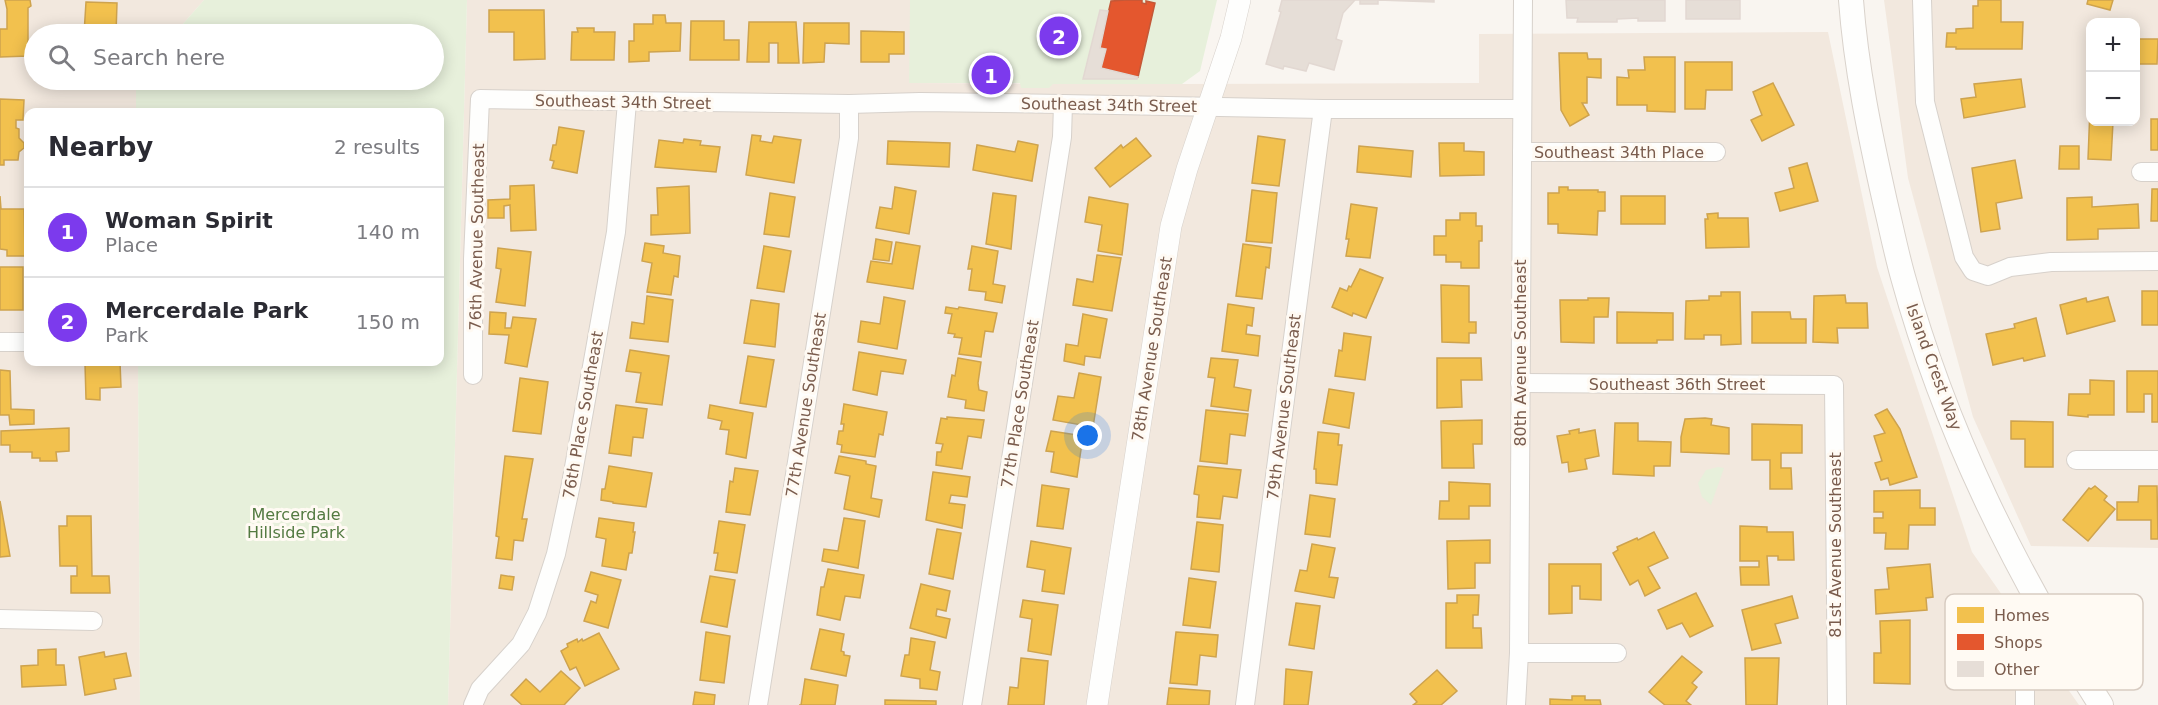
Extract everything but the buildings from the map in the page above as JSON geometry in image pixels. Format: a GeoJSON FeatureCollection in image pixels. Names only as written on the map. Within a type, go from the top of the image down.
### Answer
{"type":"FeatureCollection","features":[{"type":"Feature","properties":{"kind":"main road","name":"Island Crest Way"},"geometry":{"type":"LineString","coordinates":[[1851,0],[1855,45],[1877,165],[1903,278],[1935,373],[1972,470],[2033,594]]}},
{"type":"Feature","properties":{"kind":"main road","name":"Island Crest Way"},"geometry":{"type":"LineString","coordinates":[[2091,690],[2101,705]]}},
{"type":"Feature","properties":{"kind":"street","name":"78th Avenue Southeast"},"geometry":{"type":"LineString","coordinates":[[1097,705],[1172,226],[1207,106],[1231,38],[1240,0]]}},
{"type":"Feature","properties":{"kind":"street","name":"80th Avenue Southeast"},"geometry":{"type":"LineString","coordinates":[[1514,704],[1519,653],[1522,0]]}},
{"type":"Feature","properties":{"kind":"street"},"geometry":{"type":"LineString","coordinates":[[1922,0],[1925,102],[1964,258],[1973,271],[1988,276],[2010,267],[2051,262],[2158,261]]}},
{"type":"Feature","properties":{"kind":"street","name":"Southeast 34th Street"},"geometry":{"type":"LineString","coordinates":[[480,99],[849,104],[920,102],[1323,109],[1522,109]]}},
{"type":"Feature","properties":{"kind":"street","name":"76th Avenue Southeast"},"geometry":{"type":"LineString","coordinates":[[473,375],[473,259],[480,99]]}},
{"type":"Feature","properties":{"kind":"street","name":"76th Place Southeast"},"geometry":{"type":"LineString","coordinates":[[473,705],[480,689],[521,644],[537,613],[556,554],[572,484],[616,232],[627,102]]}},
{"type":"Feature","properties":{"kind":"street","name":"77th Avenue Southeast"},"geometry":{"type":"LineString","coordinates":[[758,705],[849,138],[849,104]]}},
{"type":"Feature","properties":{"kind":"street","name":"77th Place Southeast"},"geometry":{"type":"LineString","coordinates":[[972,705],[1062,137],[1063,104]]}},
{"type":"Feature","properties":{"kind":"street","name":"79th Avenue Southeast"},"geometry":{"type":"LineString","coordinates":[[1245,705],[1323,109]]}},
{"type":"Feature","properties":{"kind":"street","name":"Southeast 34th Place"},"geometry":{"type":"LineString","coordinates":[[1522,152],[1716,152]]}},
{"type":"Feature","properties":{"kind":"street"},"geometry":{"type":"LineString","coordinates":[[0,342],[24,342]]}},
{"type":"Feature","properties":{"kind":"street","name":"Southeast 36th Street"},"geometry":{"type":"LineString","coordinates":[[1520,383],[1834,385]]}},
{"type":"Feature","properties":{"kind":"street","name":"81st Avenue Southeast"},"geometry":{"type":"LineString","coordinates":[[1834,385],[1837,705]]}},
{"type":"Feature","properties":{"kind":"street"},"geometry":{"type":"LineString","coordinates":[[2076,460],[2158,459]]}},
{"type":"Feature","properties":{"kind":"street"},"geometry":{"type":"LineString","coordinates":[[0,620],[93,621]]}},
{"type":"Feature","properties":{"kind":"street"},"geometry":{"type":"LineString","coordinates":[[1519,653],[1617,653]]}},
{"type":"Feature","properties":{"kind":"shaded area"},"geometry":{"type":"Polygon","coordinates":[[[0,0],[204,0],[183,24],[24,24],[24,90],[136,90],[136,108],[24,108],[24,366],[138,366],[140,705],[0,705],[0,0]]]}},
{"type":"Feature","properties":{"kind":"shaded area"},"geometry":{"type":"Polygon","coordinates":[[[467,0],[910,0],[910,83],[1479,83],[1479,34],[1828,32],[1877,267],[1972,552],[2001,594],[1945,594],[1945,690],[2069,690],[2079,705],[448,705],[467,0]]]}},
{"type":"Feature","properties":{"kind":"shaded area"},"geometry":{"type":"Polygon","coordinates":[[[1884,0],[2158,0],[2158,548],[2031,546],[1973,417],[1908,178],[1884,0]]]}},
{"type":"Feature","properties":{"kind":"green space","name":"Mercerdale Hillside Park"},"geometry":{"type":"Polygon","coordinates":[[[204,0],[467,0],[448,705],[140,705],[138,366],[444,366],[444,108],[136,108],[136,90],[444,90],[444,24],[183,24],[204,0]]]}},
{"type":"Feature","properties":{"kind":"green space"},"geometry":{"type":"Polygon","coordinates":[[[910,0],[1217,0],[1200,71],[1182,84],[1053,84],[1049,88],[1021,88],[1020,83],[909,83],[910,0]]]}},
{"type":"Feature","properties":{"kind":"green space"},"geometry":{"type":"Polygon","coordinates":[[[1724,468],[1711,505],[1702,497],[1698,483],[1706,470],[1724,468]]]}},
{"type":"Feature","properties":{"kind":"place","name":"Mercerdale Park"},"geometry":{"type":"Point","coordinates":[1059,36]}},
{"type":"Feature","properties":{"kind":"place","name":"Woman Spirit"},"geometry":{"type":"Point","coordinates":[991,75]}}]}
